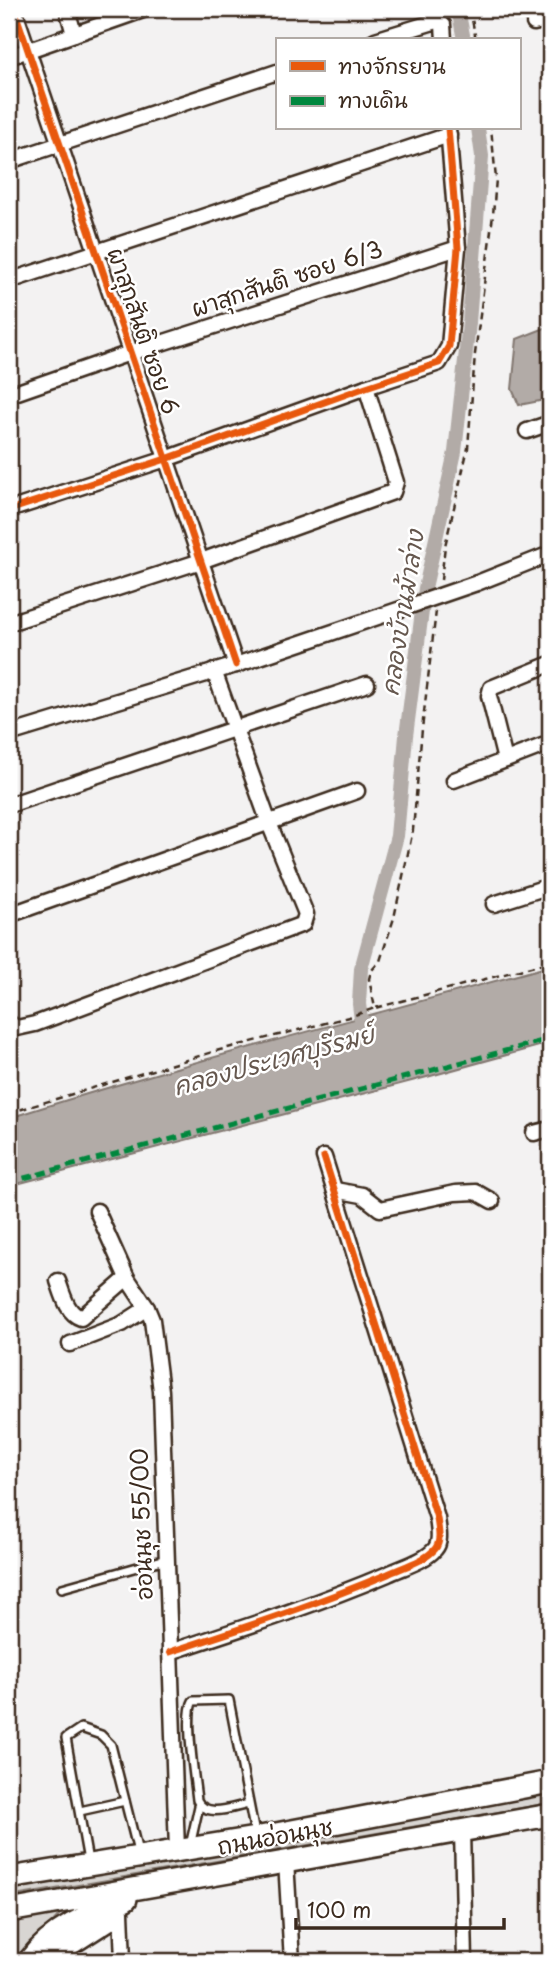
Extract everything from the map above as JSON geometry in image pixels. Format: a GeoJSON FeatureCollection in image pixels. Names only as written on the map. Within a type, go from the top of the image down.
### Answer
{"type":"FeatureCollection","features":[{"type":"Feature","properties":{"kind":"main road","name":"ถนนอ่อนนุช"},"geometry":{"type":"LineString","coordinates":[[9,1878],[255,1838],[550,1782]]}},
{"type":"Feature","properties":{"kind":"main road","name":"ถนนอ่อนนุช"},"geometry":{"type":"LineString","coordinates":[[9,1911],[550,1815]]}},
{"type":"Feature","properties":{"kind":"main road"},"geometry":{"type":"LineString","coordinates":[[52,1961],[91,1929],[170,1882]]}},
{"type":"Feature","properties":{"kind":"main road"},"geometry":{"type":"LineString","coordinates":[[29,1961],[50,1939],[70,1925],[170,1882]]}},
{"type":"Feature","properties":{"kind":"street","name":"ผาสุกสันติ ซอย 6"},"geometry":{"type":"LineString","coordinates":[[14,9],[236,665]]}},
{"type":"Feature","properties":{"kind":"street"},"geometry":{"type":"LineString","coordinates":[[67,9],[74,34]]}},
{"type":"Feature","properties":{"kind":"street"},"geometry":{"type":"LineString","coordinates":[[9,57],[146,9]]}},
{"type":"Feature","properties":{"kind":"street"},"geometry":{"type":"LineString","coordinates":[[534,23],[550,19]]}},
{"type":"Feature","properties":{"kind":"street"},"geometry":{"type":"LineString","coordinates":[[381,38],[437,21],[443,25],[444,38]]}},
{"type":"Feature","properties":{"kind":"street"},"geometry":{"type":"LineString","coordinates":[[9,161],[276,72]]}},
{"type":"Feature","properties":{"kind":"street"},"geometry":{"type":"LineString","coordinates":[[9,281],[449,131],[458,248],[449,346],[439,363],[166,459],[9,510]]}},
{"type":"Feature","properties":{"kind":"street","name":"ผาสุกสันติ ซอย 6/3"},"geometry":{"type":"LineString","coordinates":[[9,395],[130,353],[458,248]]}},
{"type":"Feature","properties":{"kind":"street"},"geometry":{"type":"LineString","coordinates":[[9,623],[201,561],[393,492],[396,482],[366,387]]}},
{"type":"Feature","properties":{"kind":"street"},"geometry":{"type":"LineString","coordinates":[[527,431],[550,423]]}},
{"type":"Feature","properties":{"kind":"street"},"geometry":{"type":"LineString","coordinates":[[9,734],[236,665],[477,583],[550,554]]}},
{"type":"Feature","properties":{"kind":"street"},"geometry":{"type":"LineString","coordinates":[[505,760],[489,696],[491,688],[550,664]]}},
{"type":"Feature","properties":{"kind":"street"},"geometry":{"type":"LineString","coordinates":[[9,1023],[17,1028],[35,1024],[303,924],[306,914],[269,823],[214,671]]}},
{"type":"Feature","properties":{"kind":"street"},"geometry":{"type":"LineString","coordinates":[[9,805],[367,684]]}},
{"type":"Feature","properties":{"kind":"street"},"geometry":{"type":"LineString","coordinates":[[454,779],[550,743]]}},
{"type":"Feature","properties":{"kind":"street"},"geometry":{"type":"LineString","coordinates":[[9,915],[358,791]]}},
{"type":"Feature","properties":{"kind":"street"},"geometry":{"type":"LineString","coordinates":[[494,904],[550,886]]}},
{"type":"Feature","properties":{"kind":"street"},"geometry":{"type":"LineString","coordinates":[[534,1133],[550,1129]]}},
{"type":"Feature","properties":{"kind":"street"},"geometry":{"type":"LineString","coordinates":[[170,1653],[268,1620],[373,1580],[415,1562],[434,1550],[440,1542],[434,1507],[324,1157]]}},
{"type":"Feature","properties":{"kind":"street"},"geometry":{"type":"LineString","coordinates":[[335,1190],[362,1195],[380,1209],[455,1193],[476,1192],[492,1200]]}},
{"type":"Feature","properties":{"kind":"street","name":"อ่อนนุช 55/00"},"geometry":{"type":"LineString","coordinates":[[97,1211],[127,1278],[152,1320],[161,1391],[170,1653],[183,1849]]}},
{"type":"Feature","properties":{"kind":"street"},"geometry":{"type":"LineString","coordinates":[[58,1281],[69,1309],[82,1318],[127,1278]]}},
{"type":"Feature","properties":{"kind":"street"},"geometry":{"type":"LineString","coordinates":[[70,1344],[122,1324],[147,1308]]}},
{"type":"Feature","properties":{"kind":"street"},"geometry":{"type":"LineString","coordinates":[[462,1830],[465,1961]]}},
{"type":"Feature","properties":{"kind":"street"},"geometry":{"type":"LineString","coordinates":[[286,1861],[292,1961]]}},
{"type":"Feature","properties":{"kind":"street"},"geometry":{"type":"LineString","coordinates":[[121,1912],[123,1961]]}},
{"type":"Feature","properties":{"kind":"lane"},"geometry":{"type":"LineString","coordinates":[[62,1588],[166,1559]]}},
{"type":"Feature","properties":{"kind":"lane"},"geometry":{"type":"LineString","coordinates":[[249,1804],[217,1810],[206,1810],[199,1805],[190,1709],[196,1700],[229,1700],[249,1804],[255,1838]]}},
{"type":"Feature","properties":{"kind":"lane"},"geometry":{"type":"LineString","coordinates":[[89,1865],[66,1738],[82,1728],[101,1735],[111,1745],[139,1857]]}},
{"type":"Feature","properties":{"kind":"lane"},"geometry":{"type":"LineString","coordinates":[[80,1811],[125,1801]]}},
{"type":"Feature","properties":{"kind":"lane"},"geometry":{"type":"LineString","coordinates":[[183,1849],[199,1805]]}},
{"type":"Feature","properties":{"kind":"path"},"geometry":{"type":"LineString","coordinates":[[470,9],[476,38]]}},
{"type":"Feature","properties":{"kind":"path"},"geometry":{"type":"LineString","coordinates":[[440,584],[445,547],[468,448],[477,341],[496,179],[491,130]]}},
{"type":"Feature","properties":{"kind":"path"},"geometry":{"type":"LineString","coordinates":[[375,1008],[369,979],[371,971],[380,961],[394,918],[413,830],[437,608]]}},
{"type":"Feature","properties":{"kind":"path"},"geometry":{"type":"LineString","coordinates":[[9,1113],[216,1051],[550,962]]}},
{"type":"Feature","properties":{"kind":"shaded area"},"geometry":{"type":"Polygon","coordinates":[[[550,1794],[550,1803],[9,1897],[9,1890],[550,1794]]]}},
{"type":"Feature","properties":{"kind":"shaded area"},"geometry":{"type":"Polygon","coordinates":[[[72,1900],[19,1961],[9,1961],[9,1911],[72,1900]]]}},
{"type":"Feature","properties":{"kind":"water"},"geometry":{"type":"Polygon","coordinates":[[[550,326],[550,399],[519,405],[512,389],[517,339],[550,326]]]}},
{"type":"Feature","properties":{"kind":"water","name":"คลองประเวศบุรีรมย์"},"geometry":{"type":"Polygon","coordinates":[[[550,966],[550,1043],[9,1186],[9,1118],[211,1058],[550,966]]]}},
{"type":"Feature","properties":{"kind":"waterway","name":"คลองบ้านม้าล่าง"},"geometry":{"type":"LineString","coordinates":[[458,9],[464,38]]}},
{"type":"Feature","properties":{"kind":"waterway","name":"คลองบ้านม้าล่าง"},"geometry":{"type":"LineString","coordinates":[[363,1035],[359,1004],[361,969],[397,836],[406,736],[425,588],[455,452],[469,323],[482,156],[478,130]]}},
{"type":"Feature","properties":{"kind":"marked path"},"geometry":{"type":"LineString","coordinates":[[9,1182],[550,1039]]}},
{"type":"Feature","properties":{"kind":"cycle path"},"geometry":{"type":"LineString","coordinates":[[14,9],[236,665]]}},
{"type":"Feature","properties":{"kind":"cycle path"},"geometry":{"type":"LineString","coordinates":[[9,510],[166,459],[439,363],[449,346],[458,248],[448,130]]}},
{"type":"Feature","properties":{"kind":"cycle path"},"geometry":{"type":"LineString","coordinates":[[170,1652],[361,1585],[420,1560],[431,1553],[438,1542],[437,1518],[324,1157]]}}]}
